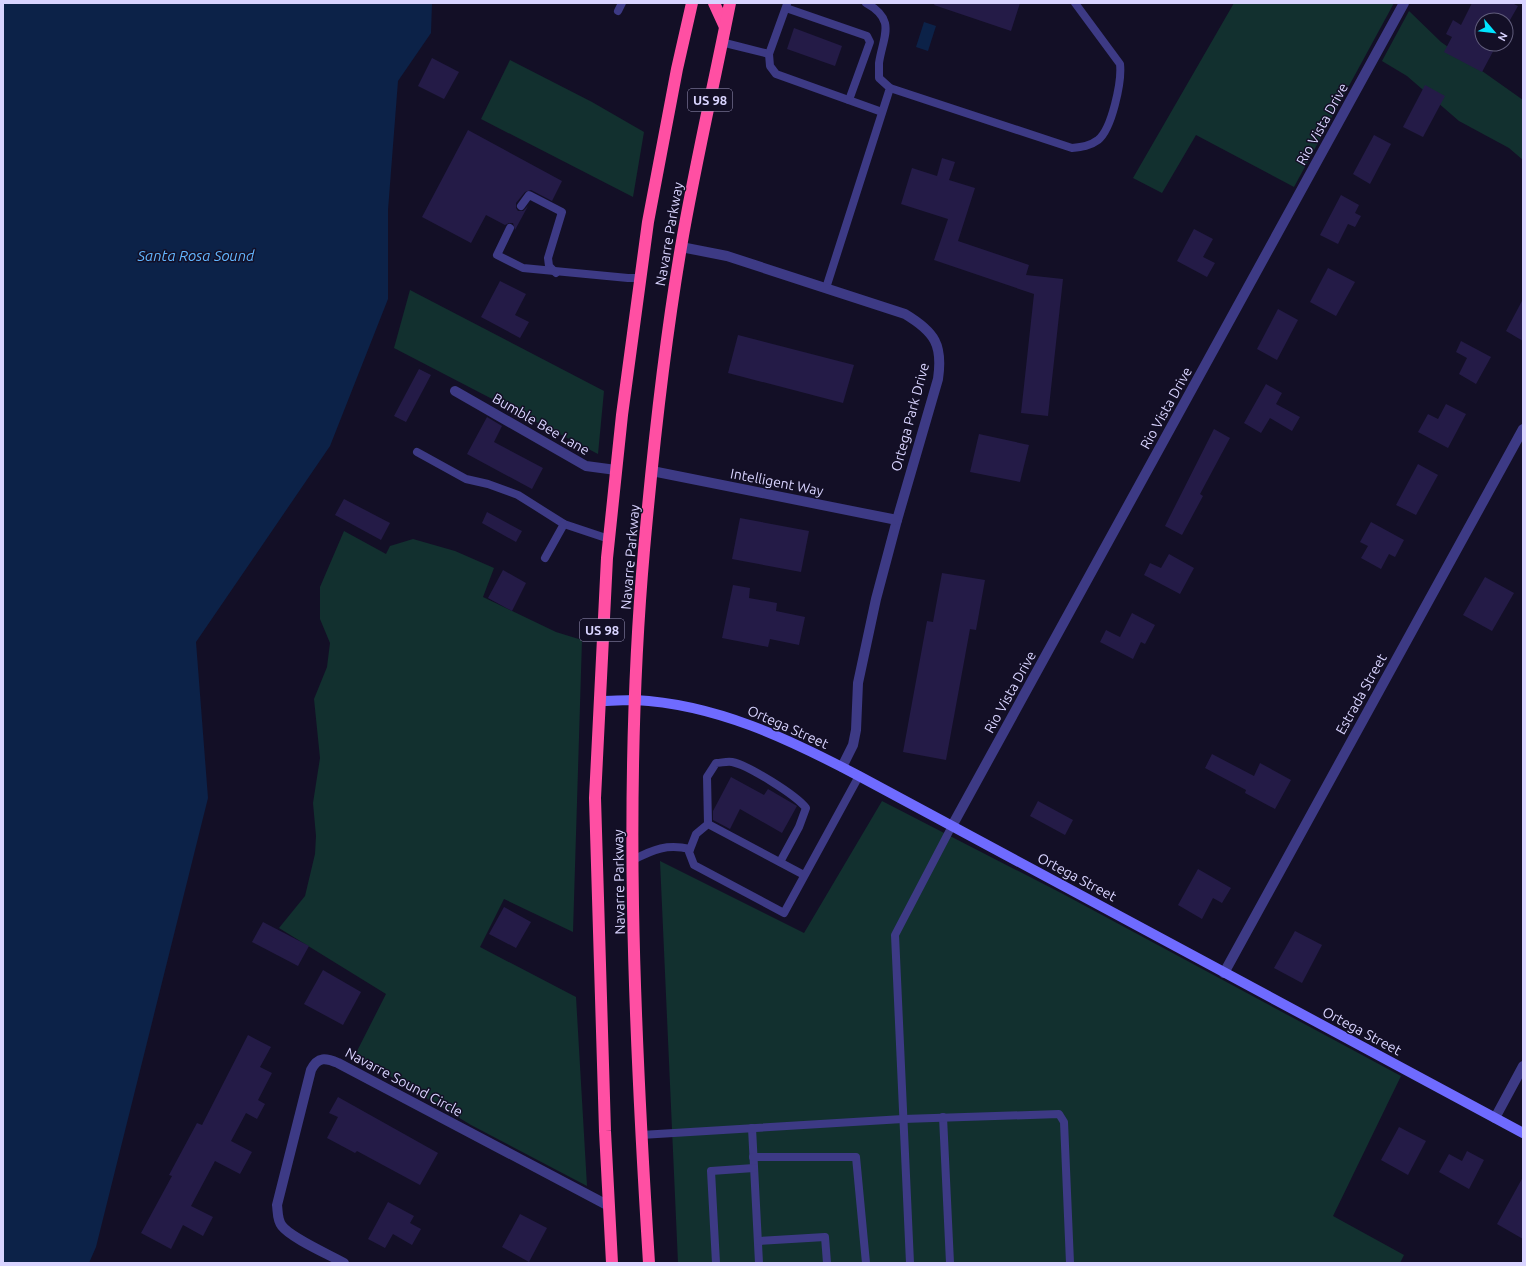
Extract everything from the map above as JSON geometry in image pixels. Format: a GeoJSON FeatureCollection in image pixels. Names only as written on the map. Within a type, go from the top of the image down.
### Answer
{"type":"FeatureCollection","features":[{"type":"Feature","properties":{"kind":"highway","name":"Navarre Parkway"},"geometry":{"type":"LineString","coordinates":[[612,1263],[598,936],[594,798],[609,539],[616,470],[648,222],[677,69],[692,3]]}},
{"type":"Feature","properties":{"kind":"highway"},"geometry":{"type":"LineString","coordinates":[[714,3],[725,27]]}},
{"type":"Feature","properties":{"kind":"highway","name":"Navarre Parkway"},"geometry":{"type":"LineString","coordinates":[[649,1263],[641,1135],[633,860],[636,700],[644,552],[664,365],[681,247],[730,3]]}},
{"type":"Feature","properties":{"kind":"street","name":"Rio Vista Drive"},"geometry":{"type":"LineString","coordinates":[[952,826],[1404,3]]}},
{"type":"Feature","properties":{"kind":"street","name":"Ortega Park Drive"},"geometry":{"type":"LineString","coordinates":[[681,247],[727,256],[905,314],[930,332],[939,347],[940,361],[938,379],[897,520],[876,599],[858,683],[856,730],[853,745],[842,767]]}},
{"type":"Feature","properties":{"kind":"street","name":"Bumble Bee Lane"},"geometry":{"type":"LineString","coordinates":[[455,391],[586,466],[616,470]]}},
{"type":"Feature","properties":{"kind":"street","name":"Estrada Street"},"geometry":{"type":"LineString","coordinates":[[1224,973],[1523,429]]}},
{"type":"Feature","properties":{"kind":"street","name":"Intelligent Way"},"geometry":{"type":"LineString","coordinates":[[652,471],[897,520]]}},
{"type":"Feature","properties":{"kind":"street","name":"Ortega Street"},"geometry":{"type":"LineString","coordinates":[[599,701],[636,700],[673,705],[738,720],[786,739],[859,776],[1523,1133]]}},
{"type":"Feature","properties":{"kind":"street","name":"Navarre Sound Circle"},"geometry":{"type":"LineString","coordinates":[[344,1263],[291,1233],[282,1226],[278,1218],[277,1205],[311,1070],[318,1060],[326,1058],[345,1066],[609,1206]]}},
{"type":"Feature","properties":{"kind":"street"},"geometry":{"type":"LineString","coordinates":[[1495,1118],[1523,1066]]}},
{"type":"Feature","properties":{"kind":"lane"},"geometry":{"type":"LineString","coordinates":[[618,11],[622,3]]}},
{"type":"Feature","properties":{"kind":"lane"},"geometry":{"type":"LineString","coordinates":[[866,3],[873,7],[882,17],[887,28],[879,62],[879,78],[890,88],[1072,148],[1086,147],[1099,139],[1108,126],[1122,74],[1120,64],[1075,3]]}},
{"type":"Feature","properties":{"kind":"lane"},"geometry":{"type":"LineString","coordinates":[[849,100],[870,42],[867,36],[787,6],[769,54],[770,66],[776,74],[882,112]]}},
{"type":"Feature","properties":{"kind":"lane"},"geometry":{"type":"LineString","coordinates":[[721,42],[769,54]]}},
{"type":"Feature","properties":{"kind":"lane"},"geometry":{"type":"LineString","coordinates":[[826,288],[890,88]]}},
{"type":"Feature","properties":{"kind":"lane"},"geometry":{"type":"LineString","coordinates":[[521,206],[529,195],[562,212],[548,258],[549,266],[556,273]]}},
{"type":"Feature","properties":{"kind":"lane"},"geometry":{"type":"LineString","coordinates":[[510,228],[496,255],[523,268],[556,273],[641,278]]}},
{"type":"Feature","properties":{"kind":"lane"},"geometry":{"type":"LineString","coordinates":[[417,452],[466,479],[488,484],[518,495],[564,524],[609,539]]}},
{"type":"Feature","properties":{"kind":"lane"},"geometry":{"type":"LineString","coordinates":[[545,558],[564,524]]}},
{"type":"Feature","properties":{"kind":"lane"},"geometry":{"type":"LineString","coordinates":[[708,824],[707,778],[716,763],[731,761],[747,768],[799,799],[806,808],[799,827],[780,862]]}},
{"type":"Feature","properties":{"kind":"lane"},"geometry":{"type":"LineString","coordinates":[[708,824],[696,834],[690,848],[689,852],[694,866],[784,913],[859,776]]}},
{"type":"Feature","properties":{"kind":"lane"},"geometry":{"type":"LineString","coordinates":[[708,824],[804,875]]}},
{"type":"Feature","properties":{"kind":"lane"},"geometry":{"type":"LineString","coordinates":[[910,1263],[895,935],[952,826]]}},
{"type":"Feature","properties":{"kind":"lane"},"geometry":{"type":"LineString","coordinates":[[633,860],[652,850],[674,846],[690,848]]}},
{"type":"Feature","properties":{"kind":"lane"},"geometry":{"type":"LineString","coordinates":[[641,1135],[903,1119],[1058,1114],[1064,1122],[1070,1263]]}},
{"type":"Feature","properties":{"kind":"lane"},"geometry":{"type":"LineString","coordinates":[[943,1117],[950,1263]]}},
{"type":"Feature","properties":{"kind":"lane"},"geometry":{"type":"LineString","coordinates":[[752,1128],[759,1263]]}},
{"type":"Feature","properties":{"kind":"lane"},"geometry":{"type":"LineString","coordinates":[[754,1157],[856,1157],[866,1263]]}},
{"type":"Feature","properties":{"kind":"lane"},"geometry":{"type":"LineString","coordinates":[[716,1263],[711,1171],[754,1168]]}},
{"type":"Feature","properties":{"kind":"lane"},"geometry":{"type":"LineString","coordinates":[[758,1241],[825,1237],[827,1263]]}},
{"type":"Feature","properties":{"kind":"green space"},"geometry":{"type":"Polygon","coordinates":[[[1234,3],[1394,3],[1294,187],[1196,135],[1162,193],[1133,178],[1234,3]]]}},
{"type":"Feature","properties":{"kind":"green space"},"geometry":{"type":"Polygon","coordinates":[[[1409,11],[1441,42],[1523,100],[1523,160],[1509,148],[1459,121],[1407,76],[1382,61],[1409,11]]]}},
{"type":"Feature","properties":{"kind":"green space"},"geometry":{"type":"Polygon","coordinates":[[[510,60],[592,102],[644,132],[633,197],[481,119],[510,60]]]}},
{"type":"Feature","properties":{"kind":"green space"},"geometry":{"type":"Polygon","coordinates":[[[410,290],[604,391],[598,454],[394,348],[410,290]]]}},
{"type":"Feature","properties":{"kind":"green space"},"geometry":{"type":"Polygon","coordinates":[[[344,531],[386,554],[390,546],[413,539],[455,551],[494,568],[483,597],[556,632],[582,640],[573,932],[504,899],[480,947],[576,997],[587,1186],[471,1125],[355,1055],[386,994],[279,928],[305,896],[315,854],[316,836],[313,803],[320,758],[314,699],[327,667],[330,643],[320,619],[320,587],[344,531]]]}},
{"type":"Feature","properties":{"kind":"green space"},"geometry":{"type":"Polygon","coordinates":[[[882,801],[1063,894],[1401,1076],[1333,1216],[1404,1255],[1400,1263],[678,1263],[660,861],[804,933],[882,801]]]}},
{"type":"Feature","properties":{"kind":"water","name":"Santa Rosa Sound"},"geometry":{"type":"Polygon","coordinates":[[[3,3],[432,3],[431,33],[398,81],[388,210],[388,299],[330,446],[196,642],[208,798],[96,1247],[89,1263],[3,1263],[3,3]]]}},
{"type":"Feature","properties":{"kind":"water"},"geometry":{"type":"Polygon","coordinates":[[[924,22],[936,26],[928,51],[916,47],[924,22]]]}},
{"type":"Feature","properties":{"kind":"building"},"geometry":{"type":"Polygon","coordinates":[[[935,3],[1020,3],[1011,31],[934,5],[935,3]]]}},
{"type":"Feature","properties":{"kind":"building"},"geometry":{"type":"Polygon","coordinates":[[[1472,3],[1512,3],[1518,6],[1514,13],[1474,12],[1474,52],[1493,52],[1482,72],[1444,52],[1452,37],[1446,34],[1453,20],[1461,25],[1472,3]]]}},
{"type":"Feature","properties":{"kind":"building"},"geometry":{"type":"Polygon","coordinates":[[[794,28],[842,46],[835,66],[787,49],[794,28]]]}},
{"type":"Feature","properties":{"kind":"building"},"geometry":{"type":"Polygon","coordinates":[[[432,58],[459,72],[444,99],[418,86],[432,58]]]}},
{"type":"Feature","properties":{"kind":"building"},"geometry":{"type":"Polygon","coordinates":[[[1425,85],[1445,96],[1423,137],[1403,127],[1425,85]]]}},
{"type":"Feature","properties":{"kind":"building"},"geometry":{"type":"Polygon","coordinates":[[[468,130],[562,181],[552,201],[531,190],[525,192],[516,203],[516,208],[518,211],[523,211],[528,206],[515,230],[513,223],[505,225],[486,215],[471,243],[422,217],[468,130]]]}},
{"type":"Feature","properties":{"kind":"building"},"geometry":{"type":"Polygon","coordinates":[[[1374,135],[1391,144],[1370,184],[1353,174],[1374,135]]]}},
{"type":"Feature","properties":{"kind":"building"},"geometry":{"type":"Polygon","coordinates":[[[942,158],[955,162],[949,180],[975,188],[958,241],[1029,265],[1026,275],[1063,279],[1048,416],[1021,413],[1034,294],[934,260],[948,219],[901,204],[912,168],[937,176],[942,158]]]}},
{"type":"Feature","properties":{"kind":"building"},"geometry":{"type":"Polygon","coordinates":[[[1341,195],[1359,205],[1355,213],[1361,216],[1355,227],[1348,224],[1338,244],[1320,235],[1341,195]]]}},
{"type":"Feature","properties":{"kind":"building"},"geometry":{"type":"Polygon","coordinates":[[[1194,229],[1213,239],[1203,257],[1215,263],[1207,277],[1177,261],[1194,229]]]}},
{"type":"Feature","properties":{"kind":"building"},"geometry":{"type":"Polygon","coordinates":[[[1328,268],[1355,282],[1336,316],[1310,302],[1328,268]]]}},
{"type":"Feature","properties":{"kind":"building"},"geometry":{"type":"Polygon","coordinates":[[[500,281],[526,294],[515,315],[529,322],[520,338],[481,317],[500,281]]]}},
{"type":"Feature","properties":{"kind":"building"},"geometry":{"type":"Polygon","coordinates":[[[1523,299],[1523,341],[1506,331],[1523,299]]]}},
{"type":"Feature","properties":{"kind":"building"},"geometry":{"type":"Polygon","coordinates":[[[1278,309],[1298,320],[1277,360],[1257,349],[1278,309]]]}},
{"type":"Feature","properties":{"kind":"building"},"geometry":{"type":"Polygon","coordinates":[[[738,335],[854,365],[843,403],[728,373],[738,335]]]}},
{"type":"Feature","properties":{"kind":"building"},"geometry":{"type":"Polygon","coordinates":[[[1461,341],[1491,357],[1476,384],[1459,374],[1467,358],[1456,352],[1461,341]]]}},
{"type":"Feature","properties":{"kind":"building"},"geometry":{"type":"Polygon","coordinates":[[[419,369],[431,375],[406,422],[394,416],[419,369]]]}},
{"type":"Feature","properties":{"kind":"building"},"geometry":{"type":"Polygon","coordinates":[[[1266,384],[1282,393],[1276,404],[1300,417],[1292,431],[1270,418],[1261,433],[1244,423],[1266,384]]]}},
{"type":"Feature","properties":{"kind":"building"},"geometry":{"type":"Polygon","coordinates":[[[1446,404],[1466,414],[1448,448],[1418,432],[1428,414],[1438,419],[1446,404]]]}},
{"type":"Feature","properties":{"kind":"building"},"geometry":{"type":"Polygon","coordinates":[[[487,417],[502,426],[494,442],[543,468],[532,489],[467,454],[487,417]]]}},
{"type":"Feature","properties":{"kind":"building"},"geometry":{"type":"Polygon","coordinates":[[[1214,429],[1230,438],[1200,494],[1203,496],[1182,535],[1165,526],[1214,429]]]}},
{"type":"Feature","properties":{"kind":"building"},"geometry":{"type":"Polygon","coordinates":[[[979,434],[1029,445],[1020,482],[970,472],[979,434]]]}},
{"type":"Feature","properties":{"kind":"building"},"geometry":{"type":"Polygon","coordinates":[[[1418,464],[1438,475],[1416,515],[1396,505],[1418,464]]]}},
{"type":"Feature","properties":{"kind":"building"},"geometry":{"type":"Polygon","coordinates":[[[344,499],[390,523],[381,540],[335,515],[344,499]]]}},
{"type":"Feature","properties":{"kind":"building"},"geometry":{"type":"Polygon","coordinates":[[[487,512],[522,531],[516,542],[482,523],[487,512]]]}},
{"type":"Feature","properties":{"kind":"building"},"geometry":{"type":"Polygon","coordinates":[[[740,518],[809,531],[801,572],[732,559],[740,518]]]}},
{"type":"Feature","properties":{"kind":"building"},"geometry":{"type":"Polygon","coordinates":[[[1371,522],[1404,540],[1395,557],[1389,554],[1381,569],[1361,558],[1368,546],[1360,542],[1371,522]]]}},
{"type":"Feature","properties":{"kind":"building"},"geometry":{"type":"Polygon","coordinates":[[[1169,554],[1194,568],[1180,594],[1144,575],[1150,563],[1161,568],[1169,554]]]}},
{"type":"Feature","properties":{"kind":"building"},"geometry":{"type":"Polygon","coordinates":[[[503,570],[526,583],[512,611],[488,598],[503,570]]]}},
{"type":"Feature","properties":{"kind":"building"},"geometry":{"type":"Polygon","coordinates":[[[942,573],[985,580],[976,630],[970,629],[946,760],[903,752],[927,621],[933,622],[942,573]]]}},
{"type":"Feature","properties":{"kind":"building"},"geometry":{"type":"Polygon","coordinates":[[[1485,577],[1514,593],[1492,631],[1463,615],[1485,577]]]}},
{"type":"Feature","properties":{"kind":"building"},"geometry":{"type":"Polygon","coordinates":[[[733,585],[750,588],[749,598],[777,603],[776,611],[805,617],[799,645],[770,639],[768,647],[722,638],[733,585]]]}},
{"type":"Feature","properties":{"kind":"building"},"geometry":{"type":"Polygon","coordinates":[[[1132,613],[1155,625],[1145,644],[1141,642],[1133,659],[1100,642],[1106,630],[1120,637],[1132,613]]]}},
{"type":"Feature","properties":{"kind":"building"},"geometry":{"type":"Polygon","coordinates":[[[1212,754],[1254,776],[1260,763],[1291,780],[1275,809],[1245,793],[1246,790],[1205,768],[1212,754]]]}},
{"type":"Feature","properties":{"kind":"building"},"geometry":{"type":"Polygon","coordinates":[[[731,777],[764,795],[768,789],[797,806],[782,833],[740,809],[730,829],[713,820],[713,811],[731,777]]]}},
{"type":"Feature","properties":{"kind":"building"},"geometry":{"type":"Polygon","coordinates":[[[1038,801],[1073,820],[1065,835],[1030,816],[1038,801]]]}},
{"type":"Feature","properties":{"kind":"building"},"geometry":{"type":"Polygon","coordinates":[[[1198,869],[1231,888],[1222,903],[1213,898],[1202,919],[1178,905],[1198,869]]]}},
{"type":"Feature","properties":{"kind":"building"},"geometry":{"type":"Polygon","coordinates":[[[504,907],[531,922],[516,948],[489,934],[504,907]]]}},
{"type":"Feature","properties":{"kind":"building"},"geometry":{"type":"Polygon","coordinates":[[[263,922],[309,946],[298,966],[252,942],[263,922]]]}},
{"type":"Feature","properties":{"kind":"building"},"geometry":{"type":"Polygon","coordinates":[[[1295,931],[1322,945],[1302,983],[1274,968],[1295,931]]]}},
{"type":"Feature","properties":{"kind":"building"},"geometry":{"type":"Polygon","coordinates":[[[323,970],[361,992],[343,1025],[304,1004],[323,970]]]}},
{"type":"Feature","properties":{"kind":"building"},"geometry":{"type":"Polygon","coordinates":[[[248,1035],[271,1047],[260,1067],[272,1073],[258,1100],[265,1104],[257,1119],[246,1113],[231,1141],[252,1152],[240,1174],[215,1161],[191,1206],[213,1217],[203,1236],[183,1225],[171,1249],[141,1233],[172,1176],[169,1175],[197,1123],[202,1125],[248,1035]]]}},
{"type":"Feature","properties":{"kind":"building"},"geometry":{"type":"Polygon","coordinates":[[[338,1097],[438,1153],[420,1185],[357,1151],[355,1153],[327,1138],[338,1117],[329,1113],[338,1097]]]}},
{"type":"Feature","properties":{"kind":"building"},"geometry":{"type":"Polygon","coordinates":[[[1399,1127],[1426,1141],[1408,1175],[1381,1160],[1399,1127]]]}},
{"type":"Feature","properties":{"kind":"building"},"geometry":{"type":"Polygon","coordinates":[[[1467,1151],[1484,1160],[1469,1189],[1439,1172],[1449,1154],[1462,1161],[1467,1151]]]}},
{"type":"Feature","properties":{"kind":"building"},"geometry":{"type":"Polygon","coordinates":[[[1523,1177],[1523,1239],[1497,1224],[1523,1177]]]}},
{"type":"Feature","properties":{"kind":"building"},"geometry":{"type":"Polygon","coordinates":[[[388,1202],[414,1216],[410,1223],[421,1229],[412,1245],[393,1234],[385,1248],[368,1239],[388,1202]]]}},
{"type":"Feature","properties":{"kind":"building"},"geometry":{"type":"Polygon","coordinates":[[[520,1214],[547,1228],[529,1262],[502,1247],[520,1214]]]}}]}
